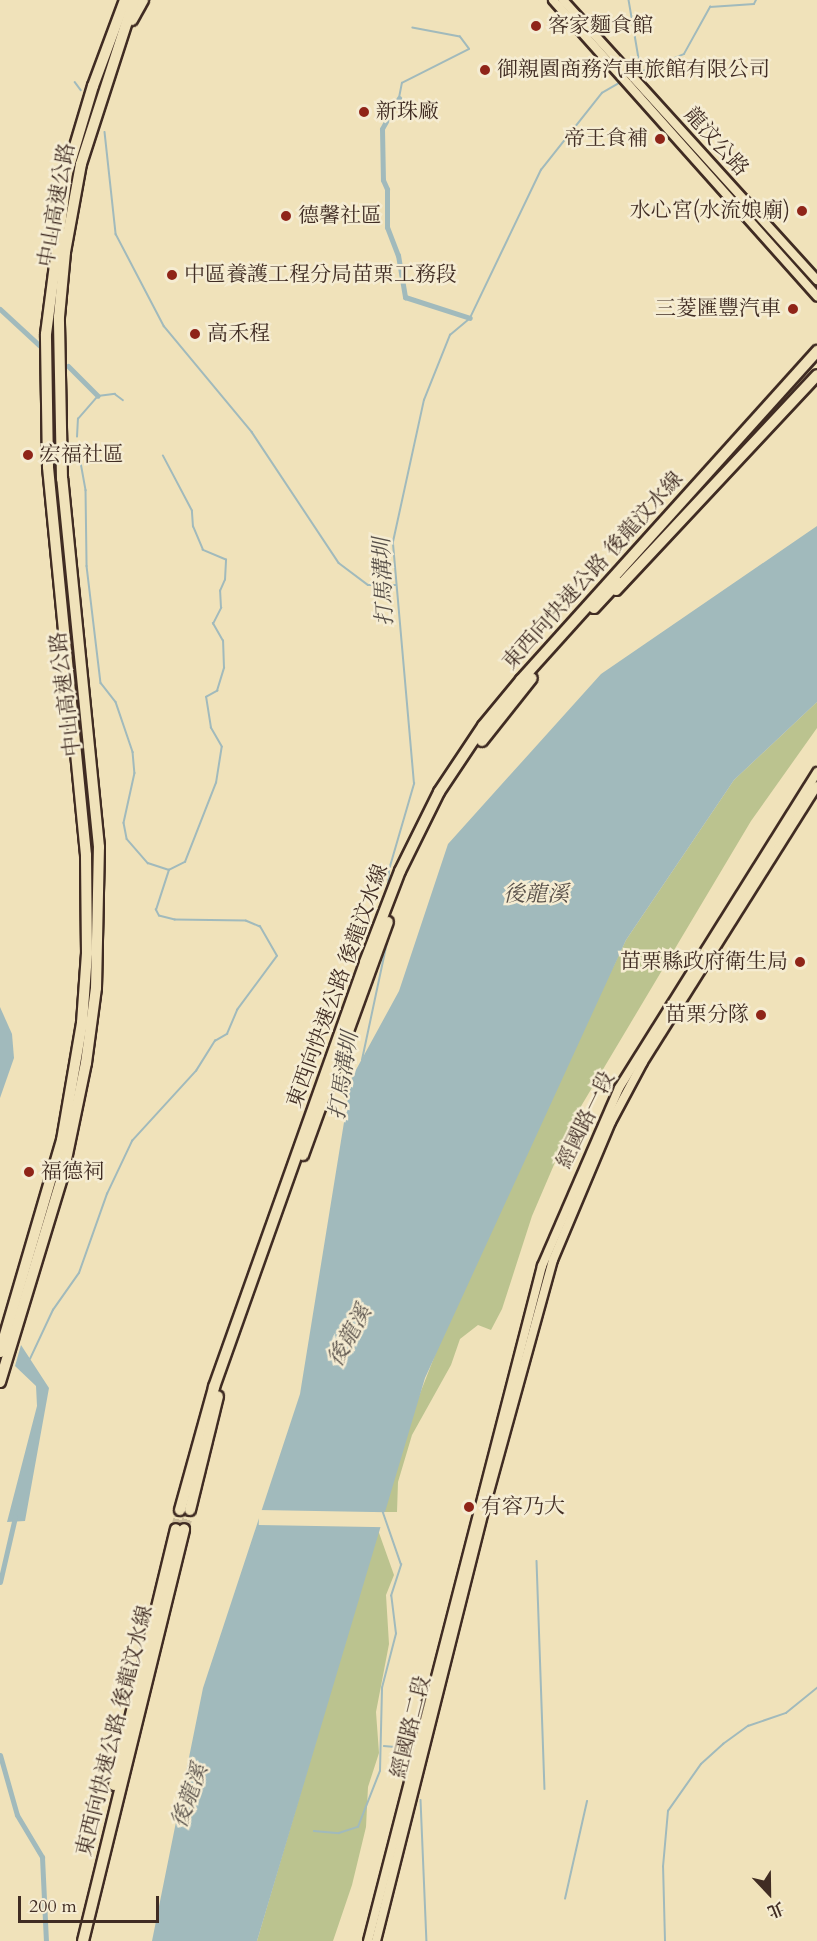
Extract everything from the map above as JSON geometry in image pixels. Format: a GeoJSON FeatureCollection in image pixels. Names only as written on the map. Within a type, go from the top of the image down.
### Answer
{"type":"FeatureCollection","features":[{"type":"Feature","properties":{"kind":"highway","name":"中山高速公路"},"geometry":{"type":"LineString","coordinates":[[0,1382],[6,1364],[10,1333],[62,1140],[82,1023],[87,953],[83,797],[48,467],[45,420],[46,334],[68,173],[93,86],[126,0]]}},
{"type":"Feature","properties":{"kind":"highway","name":"中山高速公路"},"geometry":{"type":"LineString","coordinates":[[0,1352],[10,1333],[71,1138],[92,1024],[98,952],[96,796],[62,459],[59,316],[65,252],[84,154],[134,0]]}},
{"type":"Feature","properties":{"kind":"highway"},"geometry":{"type":"LineString","coordinates":[[117,50],[143,0]]}},
{"type":"Feature","properties":{"kind":"highway"},"geometry":{"type":"LineString","coordinates":[[598,593],[671,502],[817,343]]}},
{"type":"Feature","properties":{"kind":"highway","name":"東西向快速公路 後龍汶水線"},"geometry":{"type":"LineString","coordinates":[[817,351],[598,593],[483,726],[439,792],[400,871],[238,1316],[203,1424],[185,1510],[220,1389],[245,1316],[395,902],[422,838],[489,730],[593,609],[817,361]]}},
{"type":"Feature","properties":{"kind":"highway"},"geometry":{"type":"LineString","coordinates":[[593,609],[652,553],[817,375]]}},
{"type":"Feature","properties":{"kind":"highway","name":"東西向快速公路 後龍汶水線"},"geometry":{"type":"LineString","coordinates":[[77,1941],[180,1529],[84,1941]]}},
{"type":"Feature","properties":{"kind":"main road"},"geometry":{"type":"LineString","coordinates":[[560,2],[659,111]]}},
{"type":"Feature","properties":{"kind":"main road","name":"龍汶公路"},"geometry":{"type":"LineString","coordinates":[[659,111],[817,280]]}},
{"type":"Feature","properties":{"kind":"main road","name":"龍汶公路"},"geometry":{"type":"LineString","coordinates":[[659,111],[817,296]]}},
{"type":"Feature","properties":{"kind":"main road","name":"經國路一段"},"geometry":{"type":"LineString","coordinates":[[478,1522],[542,1266],[604,1119],[636,1058],[817,772]]}},
{"type":"Feature","properties":{"kind":"main road","name":"經國路一段"},"geometry":{"type":"LineString","coordinates":[[478,1522],[553,1260],[611,1122],[709,955],[817,786]]}},
{"type":"Feature","properties":{"kind":"main road","name":"經國路二段"},"geometry":{"type":"LineString","coordinates":[[369,1941],[478,1522]]}},
{"type":"Feature","properties":{"kind":"main road","name":"經國路二段"},"geometry":{"type":"LineString","coordinates":[[375,1941],[478,1522]]}},
{"type":"Feature","properties":{"kind":"green space"},"geometry":{"type":"Polygon","coordinates":[[[817,702],[817,728],[751,821],[574,1118],[532,1216],[502,1309],[491,1330],[478,1325],[460,1339],[451,1365],[412,1435],[398,1482],[397,1512],[384,1512],[412,1414],[467,1273],[626,940],[734,780],[817,702]]]}},
{"type":"Feature","properties":{"kind":"green space"},"geometry":{"type":"Polygon","coordinates":[[[378,1530],[394,1575],[386,1595],[389,1644],[376,1712],[379,1753],[368,1787],[366,1827],[352,1885],[333,1941],[257,1941],[378,1530]]]}},
{"type":"Feature","properties":{"kind":"water","name":"後龍溪"},"geometry":{"type":"Polygon","coordinates":[[[817,526],[817,702],[734,780],[626,940],[425,1378],[257,1941],[152,1941],[203,1688],[300,1394],[351,1079],[399,991],[448,844],[601,674],[817,526]]]}},
{"type":"Feature","properties":{"kind":"water"},"geometry":{"type":"Polygon","coordinates":[[[0,1007],[12,1034],[14,1058],[0,1098],[0,1007]]]}},
{"type":"Feature","properties":{"kind":"water"},"geometry":{"type":"Polygon","coordinates":[[[21,1345],[49,1388],[25,1521],[7,1522],[37,1406],[36,1386],[15,1366],[21,1345]]]}},
{"type":"Feature","properties":{"kind":"pier"},"geometry":{"type":"Polygon","coordinates":[[[259,1510],[387,1512],[387,1527],[259,1525],[259,1510]]]}},
{"type":"Feature","properties":{"kind":"waterway"},"geometry":{"type":"LineString","coordinates":[[629,0],[641,70]]}},
{"type":"Feature","properties":{"kind":"waterway","name":"打馬溝圳"},"geometry":{"type":"LineString","coordinates":[[636,74],[684,54],[710,7],[754,4],[756,0]]}},
{"type":"Feature","properties":{"kind":"waterway"},"geometry":{"type":"LineString","coordinates":[[399,98],[402,83],[469,49],[460,37],[413,28]]}},
{"type":"Feature","properties":{"kind":"waterway"},"geometry":{"type":"LineString","coordinates":[[75,82],[81,90]]}},
{"type":"Feature","properties":{"kind":"waterway","name":"打馬溝圳"},"geometry":{"type":"LineString","coordinates":[[388,889],[389,870],[414,784],[393,542],[424,400],[450,335],[470,318],[541,170],[602,93],[621,82]]}},
{"type":"Feature","properties":{"kind":"waterway"},"geometry":{"type":"LineString","coordinates":[[399,98],[382,129],[383,180],[387,189],[387,227],[398,255],[405,297],[470,318]]}},
{"type":"Feature","properties":{"kind":"waterway"},"geometry":{"type":"LineString","coordinates":[[105,132],[116,234],[164,326],[252,432],[339,563],[368,585],[396,585]]}},
{"type":"Feature","properties":{"kind":"waterway"},"geometry":{"type":"LineString","coordinates":[[0,309],[40,346]]}},
{"type":"Feature","properties":{"kind":"waterway"},"geometry":{"type":"LineString","coordinates":[[68,366],[98,396]]}},
{"type":"Feature","properties":{"kind":"waterway"},"geometry":{"type":"LineString","coordinates":[[77,437],[78,419],[98,396],[115,394],[123,400]]}},
{"type":"Feature","properties":{"kind":"waterway"},"geometry":{"type":"LineString","coordinates":[[78,446],[86,490],[87,566],[101,683],[116,702],[133,752],[135,773],[124,823],[127,839],[148,863],[169,870]]}},
{"type":"Feature","properties":{"kind":"waterway"},"geometry":{"type":"LineString","coordinates":[[30,1359],[53,1310],[79,1273],[107,1194],[132,1141],[196,1071],[215,1041],[227,1034],[237,1010],[277,956],[260,927],[246,921],[175,920],[159,916],[156,910],[169,870],[185,862],[216,783],[222,747],[211,728],[206,697],[217,691],[224,668],[223,641],[213,624],[221,608],[220,591],[225,580],[226,560],[203,550],[193,527],[192,511],[163,456]]}},
{"type":"Feature","properties":{"kind":"waterway","name":"打馬溝圳"},"geometry":{"type":"LineString","coordinates":[[362,1060],[387,942]]}},
{"type":"Feature","properties":{"kind":"waterway"},"geometry":{"type":"LineString","coordinates":[[314,1831],[339,1833],[358,1827],[380,1771],[382,1688],[396,1634],[391,1596],[401,1565],[383,1513]]}},
{"type":"Feature","properties":{"kind":"waterway"},"geometry":{"type":"LineString","coordinates":[[0,1582],[15,1517]]}},
{"type":"Feature","properties":{"kind":"waterway"},"geometry":{"type":"LineString","coordinates":[[537,1561],[545,1789]]}},
{"type":"Feature","properties":{"kind":"waterway"},"geometry":{"type":"LineString","coordinates":[[665,1941],[663,1867],[668,1811],[701,1764],[723,1744],[748,1726],[786,1713],[817,1688]]}},
{"type":"Feature","properties":{"kind":"waterway"},"geometry":{"type":"LineString","coordinates":[[384,1746],[395,1747]]}},
{"type":"Feature","properties":{"kind":"waterway"},"geometry":{"type":"LineString","coordinates":[[0,1755],[17,1815],[42,1857],[46,1941]]}},
{"type":"Feature","properties":{"kind":"waterway"},"geometry":{"type":"LineString","coordinates":[[421,1800],[427,1941]]}},
{"type":"Feature","properties":{"kind":"waterway"},"geometry":{"type":"LineString","coordinates":[[565,1899],[587,1801]]}},
{"type":"Feature","properties":{"kind":"tunnel"},"geometry":{"type":"LineString","coordinates":[[176,1529],[180,1510]]}},
{"type":"Feature","properties":{"kind":"tunnel"},"geometry":{"type":"LineString","coordinates":[[184,1529],[190,1510]]}},
{"type":"Feature","properties":{"kind":"place","name":"客家麵食館"},"geometry":{"type":"Point","coordinates":[536,26]}},
{"type":"Feature","properties":{"kind":"place","name":"御親園商務汽車旅館有限公司"},"geometry":{"type":"Point","coordinates":[485,70]}},
{"type":"Feature","properties":{"kind":"place","name":"新珠廠"},"geometry":{"type":"Point","coordinates":[364,112]}},
{"type":"Feature","properties":{"kind":"place","name":"帝王食補"},"geometry":{"type":"Point","coordinates":[660,139]}},
{"type":"Feature","properties":{"kind":"place","name":"水心宮(水流娘廟)"},"geometry":{"type":"Point","coordinates":[802,211]}},
{"type":"Feature","properties":{"kind":"place","name":"德馨社區"},"geometry":{"type":"Point","coordinates":[286,216]}},
{"type":"Feature","properties":{"kind":"place","name":"中區養護工程分局苗栗工務段"},"geometry":{"type":"Point","coordinates":[172,275]}},
{"type":"Feature","properties":{"kind":"place","name":"三菱匯豐汽車"},"geometry":{"type":"Point","coordinates":[793,309]}},
{"type":"Feature","properties":{"kind":"place","name":"高禾程"},"geometry":{"type":"Point","coordinates":[195,334]}},
{"type":"Feature","properties":{"kind":"place","name":"宏福社區"},"geometry":{"type":"Point","coordinates":[28,455]}},
{"type":"Feature","properties":{"kind":"place","name":"苗栗縣政府衛生局"},"geometry":{"type":"Point","coordinates":[800,962]}},
{"type":"Feature","properties":{"kind":"place","name":"苗栗分隊"},"geometry":{"type":"Point","coordinates":[761,1015]}},
{"type":"Feature","properties":{"kind":"place","name":"福德祠"},"geometry":{"type":"Point","coordinates":[29,1172]}},
{"type":"Feature","properties":{"kind":"place","name":"有容乃大"},"geometry":{"type":"Point","coordinates":[469,1507]}}]}
